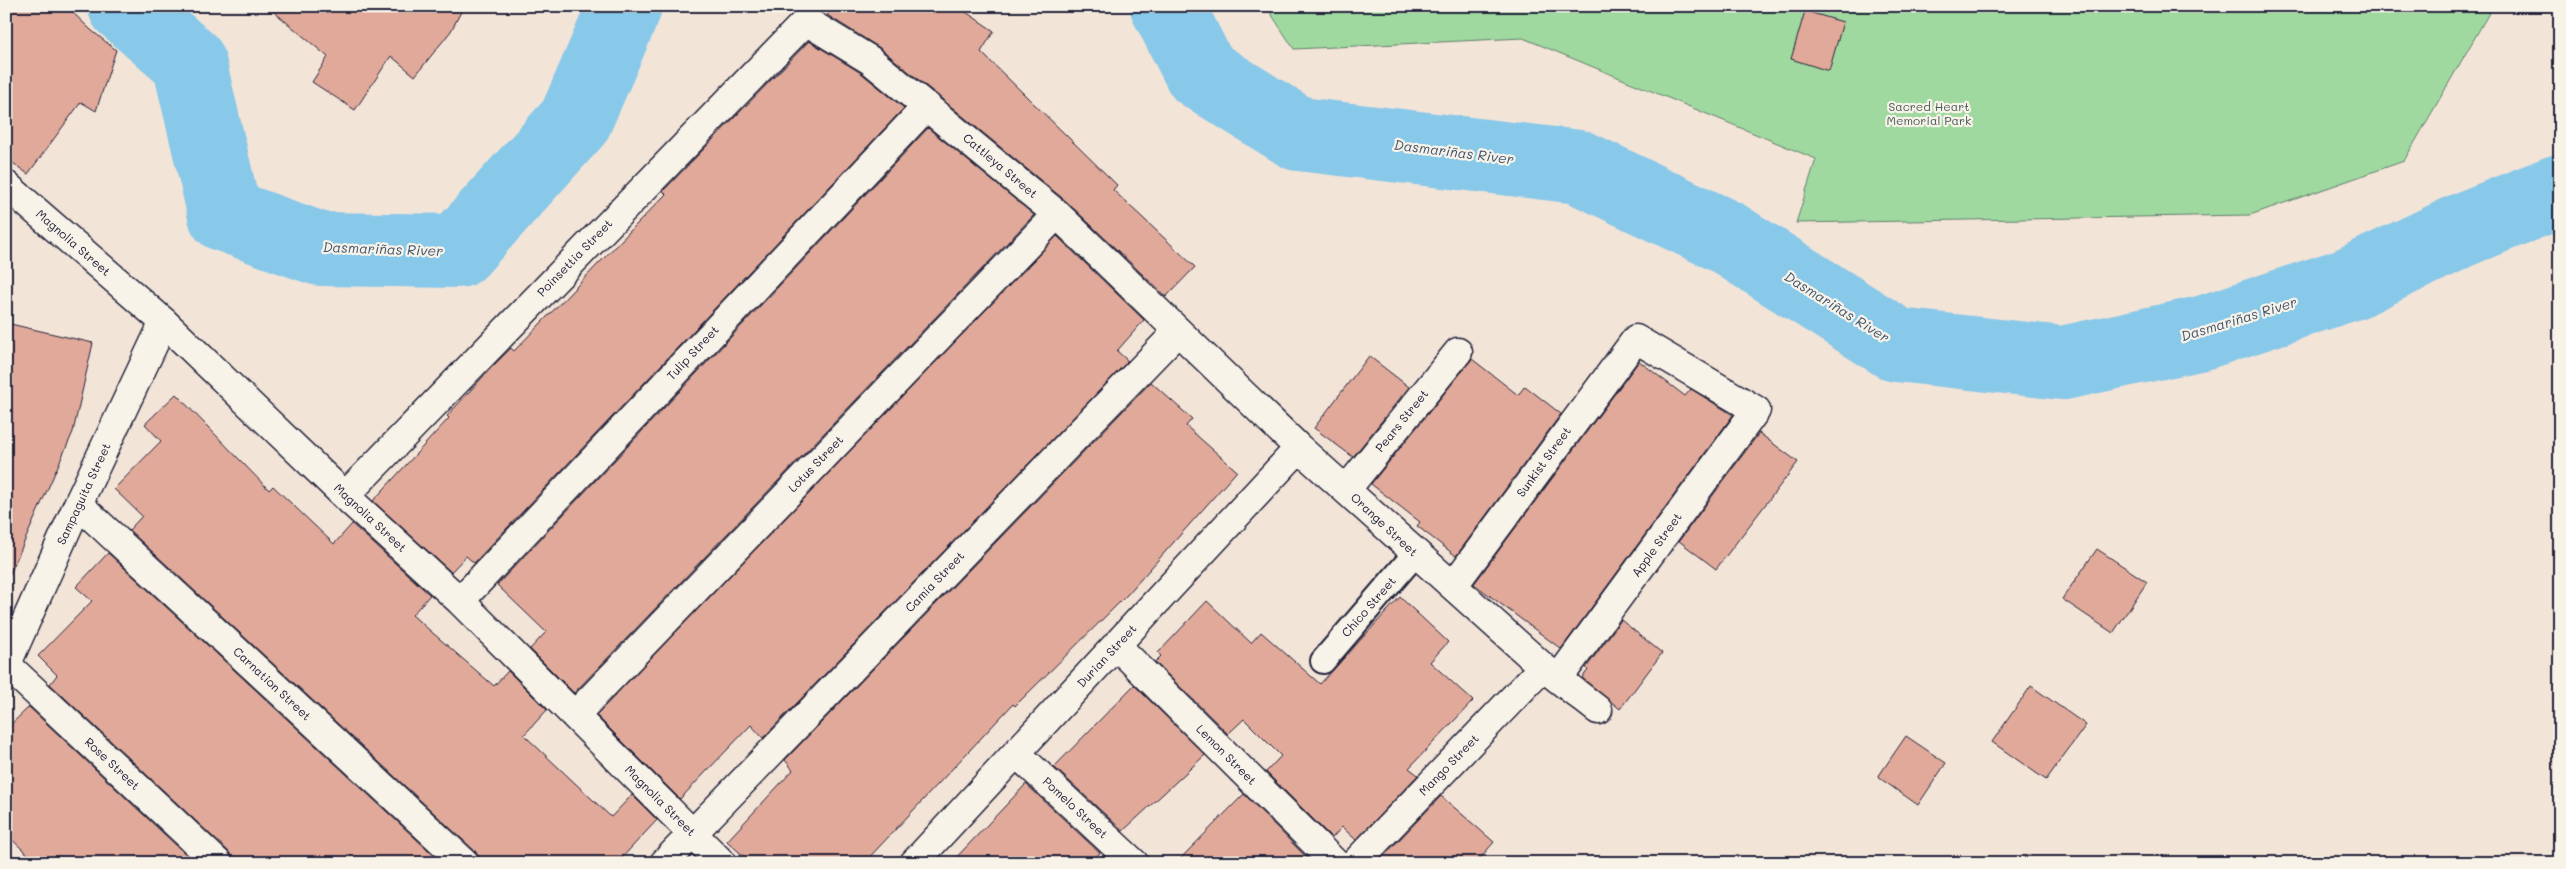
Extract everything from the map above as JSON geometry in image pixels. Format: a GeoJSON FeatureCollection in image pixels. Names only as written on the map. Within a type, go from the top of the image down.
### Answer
{"type":"FeatureCollection","features":[{"type":"Feature","properties":{"kind":"street","name":"Cattleya Street"},"geometry":{"type":"LineString","coordinates":[[806,21],[870,60],[1057,214],[1178,331]]}},
{"type":"Feature","properties":{"kind":"street","name":"Poinsettia Street"},"geometry":{"type":"LineString","coordinates":[[345,496],[806,21]]}},
{"type":"Feature","properties":{"kind":"street","name":"Tulip Street"},"geometry":{"type":"LineString","coordinates":[[460,601],[927,106]]}},
{"type":"Feature","properties":{"kind":"street","name":"Magnolia Street"},"geometry":{"type":"LineString","coordinates":[[6,185],[164,322],[345,496],[460,601],[722,863]]}},
{"type":"Feature","properties":{"kind":"street","name":"Lotus Street"},"geometry":{"type":"LineString","coordinates":[[575,715],[1057,214]]}},
{"type":"Feature","properties":{"kind":"street","name":"Sampaguita Street"},"geometry":{"type":"LineString","coordinates":[[6,666],[78,504],[164,322]]}},
{"type":"Feature","properties":{"kind":"street","name":"Orange Street"},"geometry":{"type":"LineString","coordinates":[[1178,331],[1299,448],[1415,554],[1550,673],[1598,710]]}},
{"type":"Feature","properties":{"kind":"street","name":"Camia Street"},"geometry":{"type":"LineString","coordinates":[[664,863],[1178,331]]}},
{"type":"Feature","properties":{"kind":"street","name":"Sunkist Street"},"geometry":{"type":"LineString","coordinates":[[1453,586],[1636,338],[1756,410]]}},
{"type":"Feature","properties":{"kind":"street","name":"Pears Street"},"geometry":{"type":"LineString","coordinates":[[1346,490],[1458,352]]}},
{"type":"Feature","properties":{"kind":"street","name":"Apple Street"},"geometry":{"type":"LineString","coordinates":[[1550,673],[1756,410]]}},
{"type":"Feature","properties":{"kind":"street","name":"Durian Street"},"geometry":{"type":"LineString","coordinates":[[922,860],[1016,753],[1299,448]]}},
{"type":"Feature","properties":{"kind":"street","name":"Carnation Street"},"geometry":{"type":"LineString","coordinates":[[78,504],[465,863]]}},
{"type":"Feature","properties":{"kind":"street","name":"Lemon Street"},"geometry":{"type":"LineString","coordinates":[[1117,646],[1335,863]]}},
{"type":"Feature","properties":{"kind":"street","name":"Rose Street"},"geometry":{"type":"LineString","coordinates":[[6,666],[218,863]]}},
{"type":"Feature","properties":{"kind":"street","name":"Mango Street"},"geometry":{"type":"LineString","coordinates":[[1354,863],[1550,673]]}},
{"type":"Feature","properties":{"kind":"street","name":"Pomelo Street"},"geometry":{"type":"LineString","coordinates":[[1016,753],[1134,863]]}},
{"type":"Feature","properties":{"kind":"lane","name":"Chico Street"},"geometry":{"type":"LineString","coordinates":[[1323,661],[1415,554]]}},
{"type":"Feature","properties":{"kind":"green space","name":"Sacred Heart Memorial Park"},"geometry":{"type":"Polygon","coordinates":[[[1266,6],[2493,6],[2404,161],[2250,215],[1796,223],[1816,159],[1523,38],[1294,49],[1266,6]]]}},
{"type":"Feature","properties":{"kind":"building"},"geometry":{"type":"Polygon","coordinates":[[[6,6],[66,6],[91,30],[116,50],[96,111],[81,102],[28,174],[6,158],[6,6]]]}},
{"type":"Feature","properties":{"kind":"building"},"geometry":{"type":"Polygon","coordinates":[[[267,6],[464,6],[451,31],[415,76],[391,56],[355,110],[312,82],[328,57],[267,6]]]}},
{"type":"Feature","properties":{"kind":"building"},"geometry":{"type":"Polygon","coordinates":[[[836,6],[957,6],[994,31],[981,52],[1117,185],[1113,190],[1195,267],[1166,297],[1067,202],[880,48],[827,15],[836,6]]]}},
{"type":"Feature","properties":{"kind":"building"},"geometry":{"type":"Polygon","coordinates":[[[1805,11],[1843,22],[1829,71],[1791,59],[1805,11]]]}},
{"type":"Feature","properties":{"kind":"building"},"geometry":{"type":"Polygon","coordinates":[[[809,41],[861,73],[904,108],[474,563],[466,556],[451,572],[373,501],[449,418],[447,416],[491,368],[511,348],[514,351],[666,194],[663,191],[809,41]]]}},
{"type":"Feature","properties":{"kind":"building"},"geometry":{"type":"Polygon","coordinates":[[[928,128],[1034,215],[574,693],[530,649],[546,632],[497,585],[928,128]]]}},
{"type":"Feature","properties":{"kind":"building"},"geometry":{"type":"Polygon","coordinates":[[[1057,236],[1144,320],[1117,351],[1128,361],[763,738],[751,725],[680,799],[596,715],[1057,236]]]}},
{"type":"Feature","properties":{"kind":"building"},"geometry":{"type":"Polygon","coordinates":[[[6,323],[93,343],[73,432],[6,583],[6,323]]]}},
{"type":"Feature","properties":{"kind":"building"},"geometry":{"type":"Polygon","coordinates":[[[1369,356],[1409,387],[1353,457],[1314,428],[1369,356]]]}},
{"type":"Feature","properties":{"kind":"building"},"geometry":{"type":"Polygon","coordinates":[[[1472,359],[1518,395],[1525,386],[1561,414],[1456,556],[1417,526],[1420,522],[1371,484],[1472,359]]]}},
{"type":"Feature","properties":{"kind":"building"},"geometry":{"type":"Polygon","coordinates":[[[1639,361],[1685,396],[1691,389],[1733,415],[1561,649],[1474,584],[1639,361]]]}},
{"type":"Feature","properties":{"kind":"building"},"geometry":{"type":"Polygon","coordinates":[[[1151,382],[1192,419],[1186,426],[1237,471],[1126,596],[1015,706],[1013,704],[864,863],[751,863],[727,841],[793,770],[785,760],[1151,382]]]}},
{"type":"Feature","properties":{"kind":"building"},"geometry":{"type":"Polygon","coordinates":[[[176,394],[269,490],[273,486],[334,544],[352,524],[430,595],[412,615],[494,686],[508,671],[547,710],[524,735],[611,817],[632,795],[657,820],[617,863],[480,863],[476,852],[129,530],[142,516],[114,489],[161,441],[145,424],[176,394]]]}},
{"type":"Feature","properties":{"kind":"building"},"geometry":{"type":"Polygon","coordinates":[[[1759,433],[1798,462],[1716,569],[1679,541],[1759,433]]]}},
{"type":"Feature","properties":{"kind":"building"},"geometry":{"type":"Polygon","coordinates":[[[2097,549],[2147,582],[2113,633],[2062,599],[2097,549]]]}},
{"type":"Feature","properties":{"kind":"building"},"geometry":{"type":"Polygon","coordinates":[[[108,553],[442,863],[233,863],[229,852],[50,684],[57,675],[38,656],[92,601],[76,587],[108,553]]]}},
{"type":"Feature","properties":{"kind":"building"},"geometry":{"type":"Polygon","coordinates":[[[1400,597],[1448,642],[1430,662],[1473,701],[1409,768],[1418,775],[1356,840],[1342,827],[1332,838],[1266,772],[1281,756],[1244,719],[1228,734],[1155,662],[1161,656],[1158,653],[1207,601],[1251,643],[1261,632],[1320,684],[1400,597]]]}},
{"type":"Feature","properties":{"kind":"building"},"geometry":{"type":"Polygon","coordinates":[[[1621,620],[1662,653],[1620,709],[1582,678],[1588,670],[1586,668],[1621,620]]]}},
{"type":"Feature","properties":{"kind":"building"},"geometry":{"type":"Polygon","coordinates":[[[1134,685],[1205,755],[1123,831],[1054,767],[1134,685]]]}},
{"type":"Feature","properties":{"kind":"building"},"geometry":{"type":"Polygon","coordinates":[[[2031,686],[2086,725],[2046,780],[1992,742],[2031,686]]]}},
{"type":"Feature","properties":{"kind":"building"},"geometry":{"type":"Polygon","coordinates":[[[29,707],[195,863],[37,863],[6,834],[6,729],[29,707]]]}},
{"type":"Feature","properties":{"kind":"building"},"geometry":{"type":"Polygon","coordinates":[[[1906,736],[1946,763],[1918,805],[1878,777],[1906,736]]]}},
{"type":"Feature","properties":{"kind":"building"},"geometry":{"type":"Polygon","coordinates":[[[1026,784],[1100,853],[1089,863],[951,863],[1026,784]]]}},
{"type":"Feature","properties":{"kind":"building"},"geometry":{"type":"Polygon","coordinates":[[[1244,794],[1310,861],[1308,863],[1176,863],[1244,794]]]}},
{"type":"Feature","properties":{"kind":"building"},"geometry":{"type":"Polygon","coordinates":[[[1441,796],[1494,842],[1476,863],[1380,863],[1379,861],[1441,796]]]}},
{"type":"Feature","properties":{"kind":"waterway","name":"Dasmariñas River"},"geometry":{"type":"LineString","coordinates":[[125,6],[189,62],[225,215],[320,249],[458,251],[575,121],[625,6]]}},
{"type":"Feature","properties":{"kind":"waterway","name":"Dasmariñas River"},"geometry":{"type":"LineString","coordinates":[[1167,6],[1201,73],[1299,134],[1579,167],[1726,237],[1897,345],[2063,363],[2202,333],[2349,284],[2469,227],[2560,191]]}}]}
